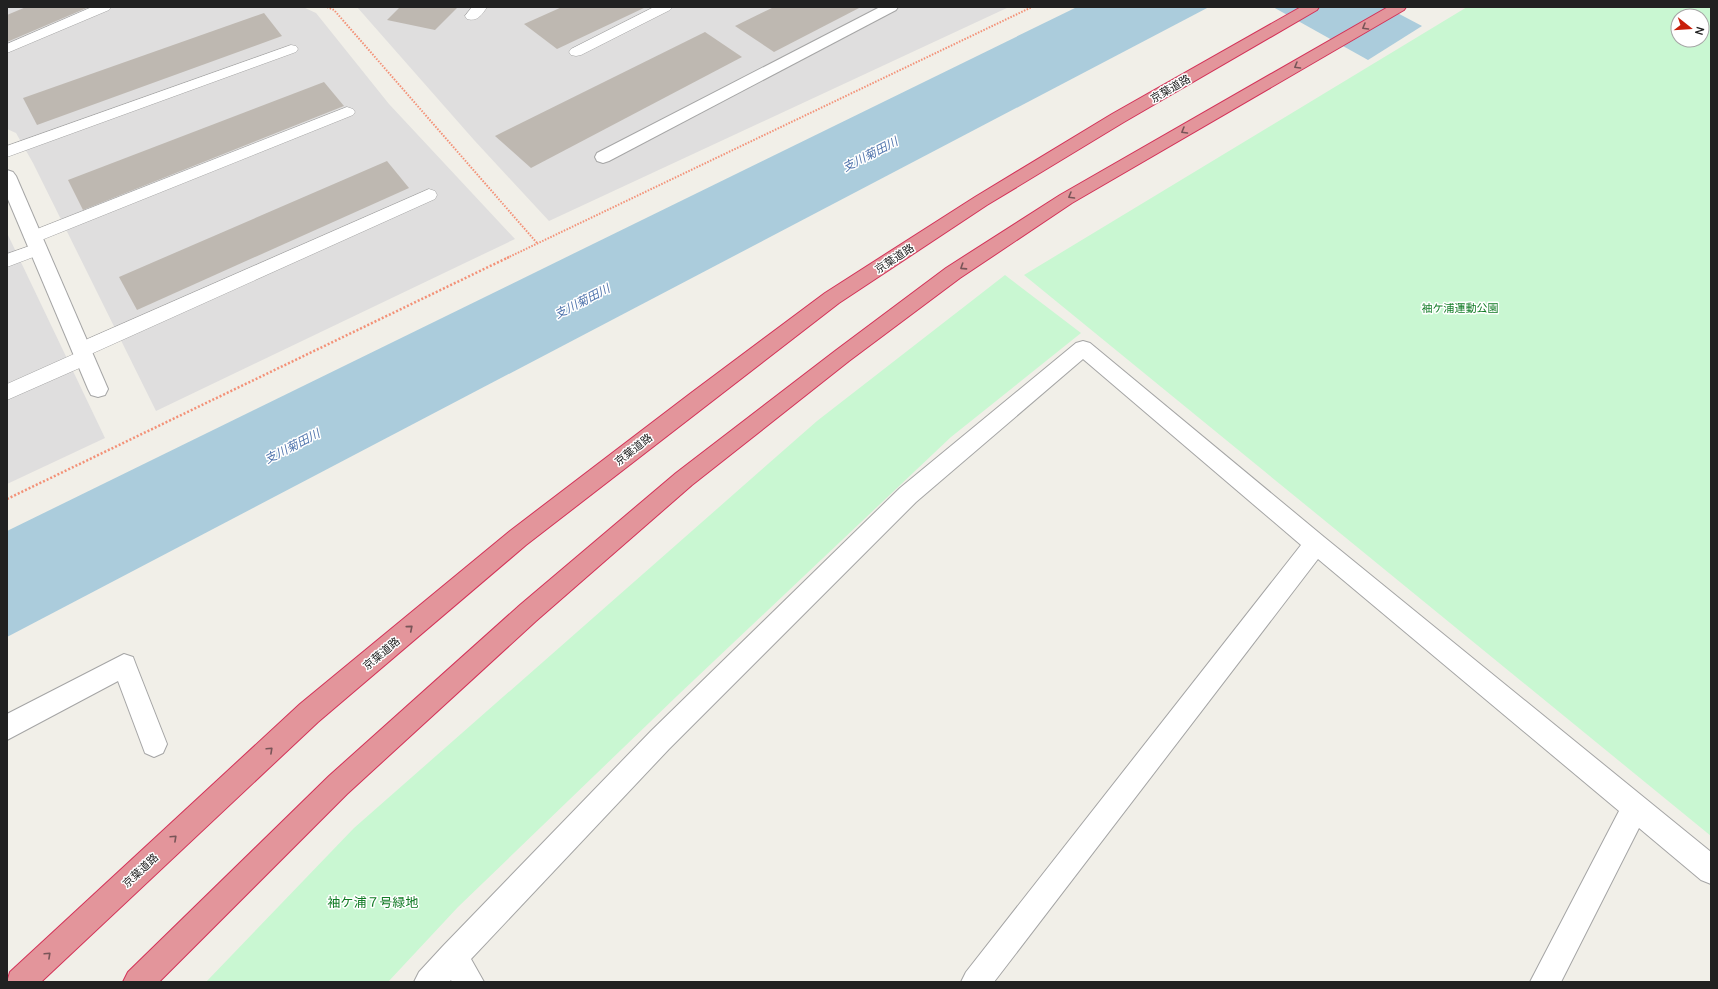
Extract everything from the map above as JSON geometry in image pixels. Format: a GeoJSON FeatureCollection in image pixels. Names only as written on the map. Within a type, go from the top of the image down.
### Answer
{"type":"FeatureCollection","features":[{"type":"Feature","properties":{"kind":"highway","name":"京葉道路"},"geometry":{"type":"LineString","coordinates":[[20,982],[309,713],[518,538],[704,394],[832,298],[981,201],[1118,118],[1312,7]]}},
{"type":"Feature","properties":{"kind":"highway"},"geometry":{"type":"LineString","coordinates":[[138,982],[338,785],[528,613],[696,470],[842,356],[953,274],[1066,199],[1399,7]]}},
{"type":"Feature","properties":{"kind":"street"},"geometry":{"type":"LineString","coordinates":[[603,157],[891,7]]}},
{"type":"Feature","properties":{"kind":"street"},"geometry":{"type":"LineString","coordinates":[[8,182],[36,243],[98,389]]}},
{"type":"Feature","properties":{"kind":"street"},"geometry":{"type":"LineString","coordinates":[[429,982],[452,956],[660,740],[908,495],[1084,348],[1316,544],[1711,870]]}},
{"type":"Feature","properties":{"kind":"street"},"geometry":{"type":"LineString","coordinates":[[976,982],[1316,544]]}},
{"type":"Feature","properties":{"kind":"street"},"geometry":{"type":"LineString","coordinates":[[7,728],[124,665],[154,744]]}},
{"type":"Feature","properties":{"kind":"street"},"geometry":{"type":"LineString","coordinates":[[1546,982],[1636,807]]}},
{"type":"Feature","properties":{"kind":"street"},"geometry":{"type":"LineString","coordinates":[[452,956],[469,982]]}},
{"type":"Feature","properties":{"kind":"lane"},"geometry":{"type":"LineString","coordinates":[[7,49],[104,7]]}},
{"type":"Feature","properties":{"kind":"lane"},"geometry":{"type":"LineString","coordinates":[[576,52],[666,7]]}},
{"type":"Feature","properties":{"kind":"lane"},"geometry":{"type":"LineString","coordinates":[[7,152],[290,49]]}},
{"type":"Feature","properties":{"kind":"lane"},"geometry":{"type":"LineString","coordinates":[[7,261],[36,243],[347,112]]}},
{"type":"Feature","properties":{"kind":"lane"},"geometry":{"type":"LineString","coordinates":[[7,392],[83,354],[429,195]]}},
{"type":"Feature","properties":{"kind":"path"},"geometry":{"type":"LineString","coordinates":[[327,7],[334,10],[537,242]]}},
{"type":"Feature","properties":{"kind":"path"},"geometry":{"type":"LineString","coordinates":[[7,499],[537,242],[1032,7]]}},
{"type":"Feature","properties":{"kind":"shaded area"},"geometry":{"type":"Polygon","coordinates":[[[7,7],[303,7],[316,13],[389,104],[515,239],[156,411],[33,163],[16,133],[7,129],[7,7]]]}},
{"type":"Feature","properties":{"kind":"shaded area"},"geometry":{"type":"Polygon","coordinates":[[[357,7],[1009,7],[549,221],[474,140],[357,7]]]}},
{"type":"Feature","properties":{"kind":"shaded area"},"geometry":{"type":"Polygon","coordinates":[[[7,233],[105,438],[7,484],[7,233]]]}},
{"type":"Feature","properties":{"kind":"green space","name":"袖ケ浦運動公園"},"geometry":{"type":"Polygon","coordinates":[[[1467,7],[1711,7],[1711,836],[1024,275],[1467,7]]]}},
{"type":"Feature","properties":{"kind":"green space","name":"袖ケ浦７号緑地"},"geometry":{"type":"Polygon","coordinates":[[[1005,275],[1081,333],[951,437],[677,696],[458,907],[388,982],[206,982],[354,828],[817,421],[1005,275]]]}},
{"type":"Feature","properties":{"kind":"water","name":"支川菊田川"},"geometry":{"type":"Polygon","coordinates":[[[1077,7],[1209,7],[7,637],[7,531],[1077,7]]]}},
{"type":"Feature","properties":{"kind":"water"},"geometry":{"type":"Polygon","coordinates":[[[1273,7],[1386,7],[1422,26],[1368,60],[1273,7]]]}},
{"type":"Feature","properties":{"kind":"building"},"geometry":{"type":"Polygon","coordinates":[[[26,7],[89,7],[7,42],[7,15],[26,7]]]}},
{"type":"Feature","properties":{"kind":"building"},"geometry":{"type":"Polygon","coordinates":[[[400,7],[458,7],[435,30],[387,20],[400,7]]]}},
{"type":"Feature","properties":{"kind":"building"},"geometry":{"type":"Polygon","coordinates":[[[562,7],[646,7],[557,49],[524,24],[562,7]]]}},
{"type":"Feature","properties":{"kind":"building"},"geometry":{"type":"Polygon","coordinates":[[[774,7],[861,7],[774,52],[735,26],[774,7]]]}},
{"type":"Feature","properties":{"kind":"building"},"geometry":{"type":"Polygon","coordinates":[[[264,13],[282,36],[37,125],[23,98],[264,13]]]}},
{"type":"Feature","properties":{"kind":"building"},"geometry":{"type":"Polygon","coordinates":[[[705,32],[742,57],[531,168],[495,136],[705,32]]]}},
{"type":"Feature","properties":{"kind":"building"},"geometry":{"type":"Polygon","coordinates":[[[324,82],[344,106],[83,210],[68,180],[324,82]]]}},
{"type":"Feature","properties":{"kind":"building"},"geometry":{"type":"Polygon","coordinates":[[[387,161],[409,188],[137,310],[119,277],[387,161]]]}}]}
